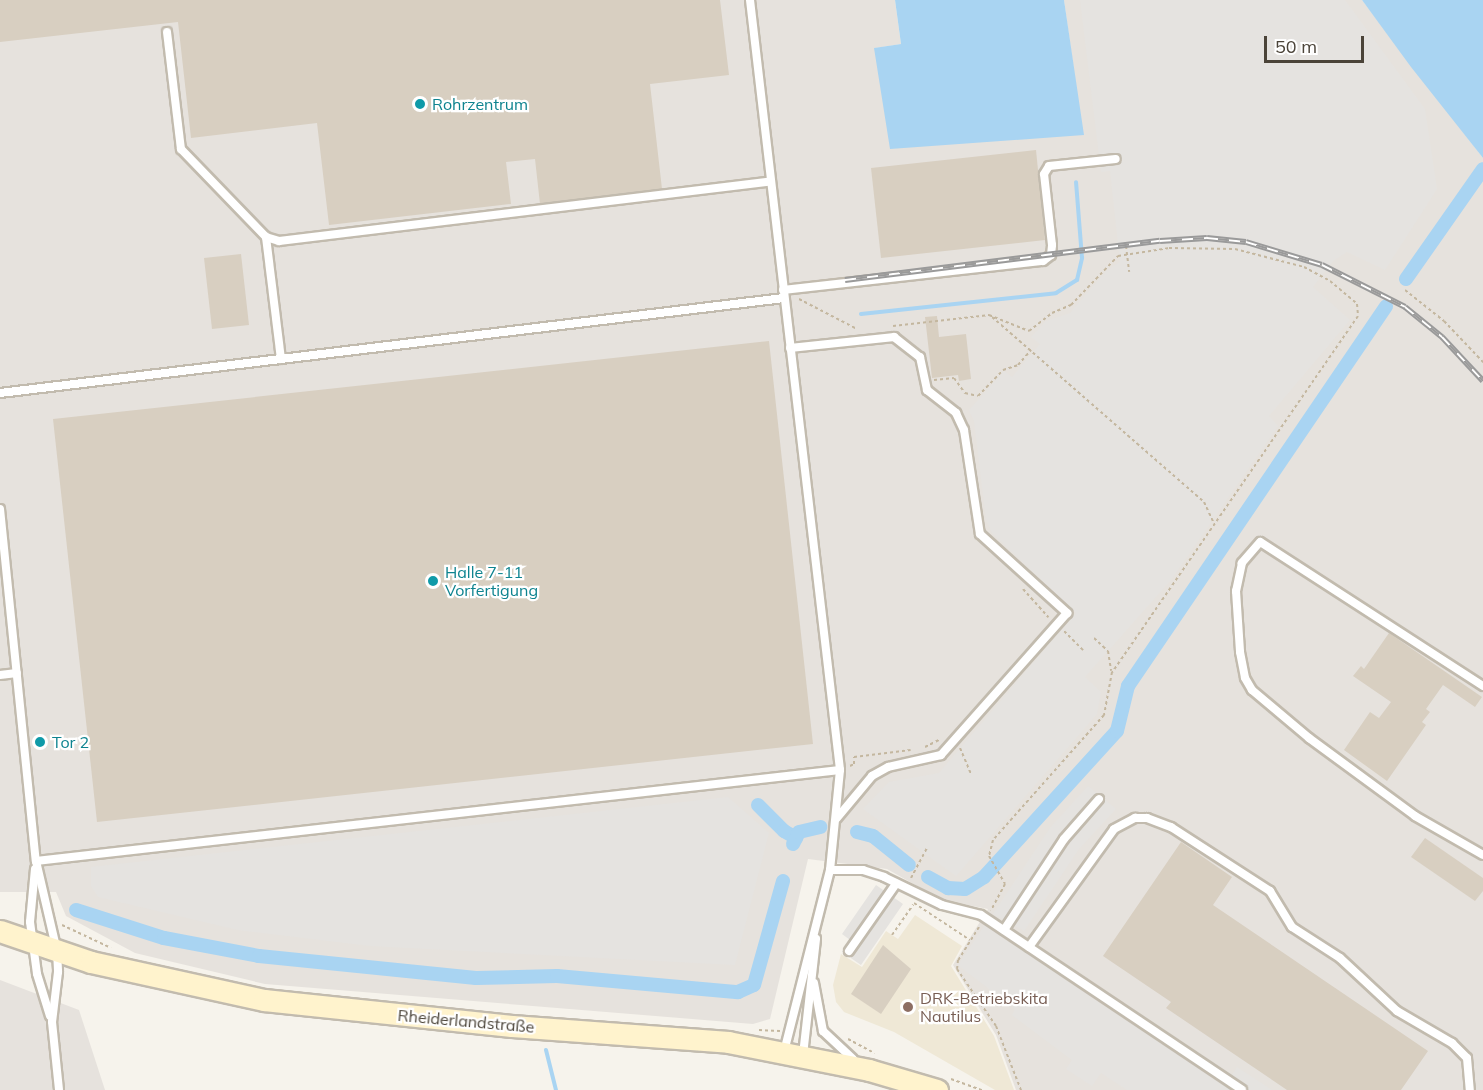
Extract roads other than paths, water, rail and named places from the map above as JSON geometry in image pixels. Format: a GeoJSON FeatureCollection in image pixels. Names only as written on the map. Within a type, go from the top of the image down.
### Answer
{"type":"FeatureCollection","features":[{"type":"Feature","properties":{"kind":"main road","name":"Rheiderlandstraße"},"geometry":{"type":"LineString","coordinates":[[0,931],[57,951],[177,984],[264,1000],[501,1025],[792,1047],[937,1090]]}},
{"type":"Feature","properties":{"kind":"lane"},"geometry":{"type":"LineString","coordinates":[[750,0],[840,770],[830,870],[818,917],[792,1047]]}},
{"type":"Feature","properties":{"kind":"lane"},"geometry":{"type":"LineString","coordinates":[[167,32],[181,148],[266,237],[279,242],[770,182]]}},
{"type":"Feature","properties":{"kind":"lane"},"geometry":{"type":"LineString","coordinates":[[0,393],[1043,261],[1051,255],[1052,245],[1044,174],[1049,166],[1116,159]]}},
{"type":"Feature","properties":{"kind":"lane"},"geometry":{"type":"LineString","coordinates":[[266,237],[281,359]]}},
{"type":"Feature","properties":{"kind":"lane"},"geometry":{"type":"LineString","coordinates":[[790,348],[894,337],[920,357],[927,390],[956,413],[964,430],[980,534],[1067,614],[941,756],[888,767],[872,776],[835,822]]}},
{"type":"Feature","properties":{"kind":"lane"},"geometry":{"type":"LineString","coordinates":[[0,509],[36,861],[57,951],[58,972],[52,1022]]}},
{"type":"Feature","properties":{"kind":"lane"},"geometry":{"type":"LineString","coordinates":[[1483,687],[1260,542],[1242,563],[1236,591],[1240,652],[1245,678],[1252,690],[1309,738],[1415,816],[1483,855]]}},
{"type":"Feature","properties":{"kind":"lane"},"geometry":{"type":"LineString","coordinates":[[0,675],[17,673]]}},
{"type":"Feature","properties":{"kind":"lane"},"geometry":{"type":"LineString","coordinates":[[36,861],[840,770]]}},
{"type":"Feature","properties":{"kind":"lane"},"geometry":{"type":"LineString","coordinates":[[1004,930],[1064,839],[1099,799]]}},
{"type":"Feature","properties":{"kind":"lane"},"geometry":{"type":"LineString","coordinates":[[1029,947],[1114,830],[1135,818],[1147,818],[1171,827],[1270,891],[1292,927],[1340,958],[1397,1011],[1452,1043],[1467,1058],[1470,1090]]}},
{"type":"Feature","properties":{"kind":"lane"},"geometry":{"type":"LineString","coordinates":[[36,861],[30,922],[32,943],[52,1022],[59,1090]]}},
{"type":"Feature","properties":{"kind":"lane"},"geometry":{"type":"LineString","coordinates":[[830,870],[863,870],[942,905],[986,918],[1242,1090]]}},
{"type":"Feature","properties":{"kind":"lane"},"geometry":{"type":"LineString","coordinates":[[849,951],[896,884]]}},
{"type":"Feature","properties":{"kind":"lane"},"geometry":{"type":"LineString","coordinates":[[792,1047],[813,976],[818,917]]}},
{"type":"Feature","properties":{"kind":"lane"},"geometry":{"type":"LineString","coordinates":[[813,976],[823,1031],[843,1053],[869,1070]]}},
{"type":"Feature","properties":{"kind":"water"},"geometry":{"type":"Polygon","coordinates":[[[895,0],[1064,0],[1084,135],[890,149],[874,48],[901,44],[895,0]]]}},
{"type":"Feature","properties":{"kind":"water"},"geometry":{"type":"Polygon","coordinates":[[[1362,0],[1483,0],[1483,158],[1411,67],[1362,0]]]}},
{"type":"Feature","properties":{"kind":"waterway"},"geometry":{"type":"LineString","coordinates":[[1406,279],[1483,169]]}},
{"type":"Feature","properties":{"kind":"waterway"},"geometry":{"type":"LineString","coordinates":[[861,314],[1056,293],[1077,280],[1082,258],[1076,182]]}},
{"type":"Feature","properties":{"kind":"waterway"},"geometry":{"type":"LineString","coordinates":[[928,877],[948,888],[965,889],[984,877],[1117,731],[1128,686],[1386,306]]}},
{"type":"Feature","properties":{"kind":"waterway"},"geometry":{"type":"LineString","coordinates":[[758,805],[784,831],[796,838]]}},
{"type":"Feature","properties":{"kind":"waterway"},"geometry":{"type":"LineString","coordinates":[[793,844],[799,832],[820,827]]}},
{"type":"Feature","properties":{"kind":"waterway"},"geometry":{"type":"LineString","coordinates":[[857,832],[873,836],[909,865]]}},
{"type":"Feature","properties":{"kind":"waterway"},"geometry":{"type":"LineString","coordinates":[[76,910],[164,938],[259,956],[476,978],[557,976],[738,992],[754,985],[783,881]]}},
{"type":"Feature","properties":{"kind":"waterway"},"geometry":{"type":"LineString","coordinates":[[546,1050],[556,1090]]}},
{"type":"Feature","properties":{"kind":"railway"},"geometry":{"type":"LineString","coordinates":[[845,280],[1160,241],[1207,238],[1246,242],[1322,265],[1405,307],[1442,337],[1483,381]]}},
{"type":"Feature","properties":{"kind":"place","name":"Rohrzentrum"},"geometry":{"type":"Point","coordinates":[420,104]}},
{"type":"Feature","properties":{"kind":"place","name":"Halle 7-11 Vorfertigung"},"geometry":{"type":"Point","coordinates":[433,581]}},
{"type":"Feature","properties":{"kind":"place","name":"Tor 2"},"geometry":{"type":"Point","coordinates":[40,742]}},
{"type":"Feature","properties":{"kind":"place","name":"DRK-Betriebskita Nautilus"},"geometry":{"type":"Point","coordinates":[908,1007]}}]}
